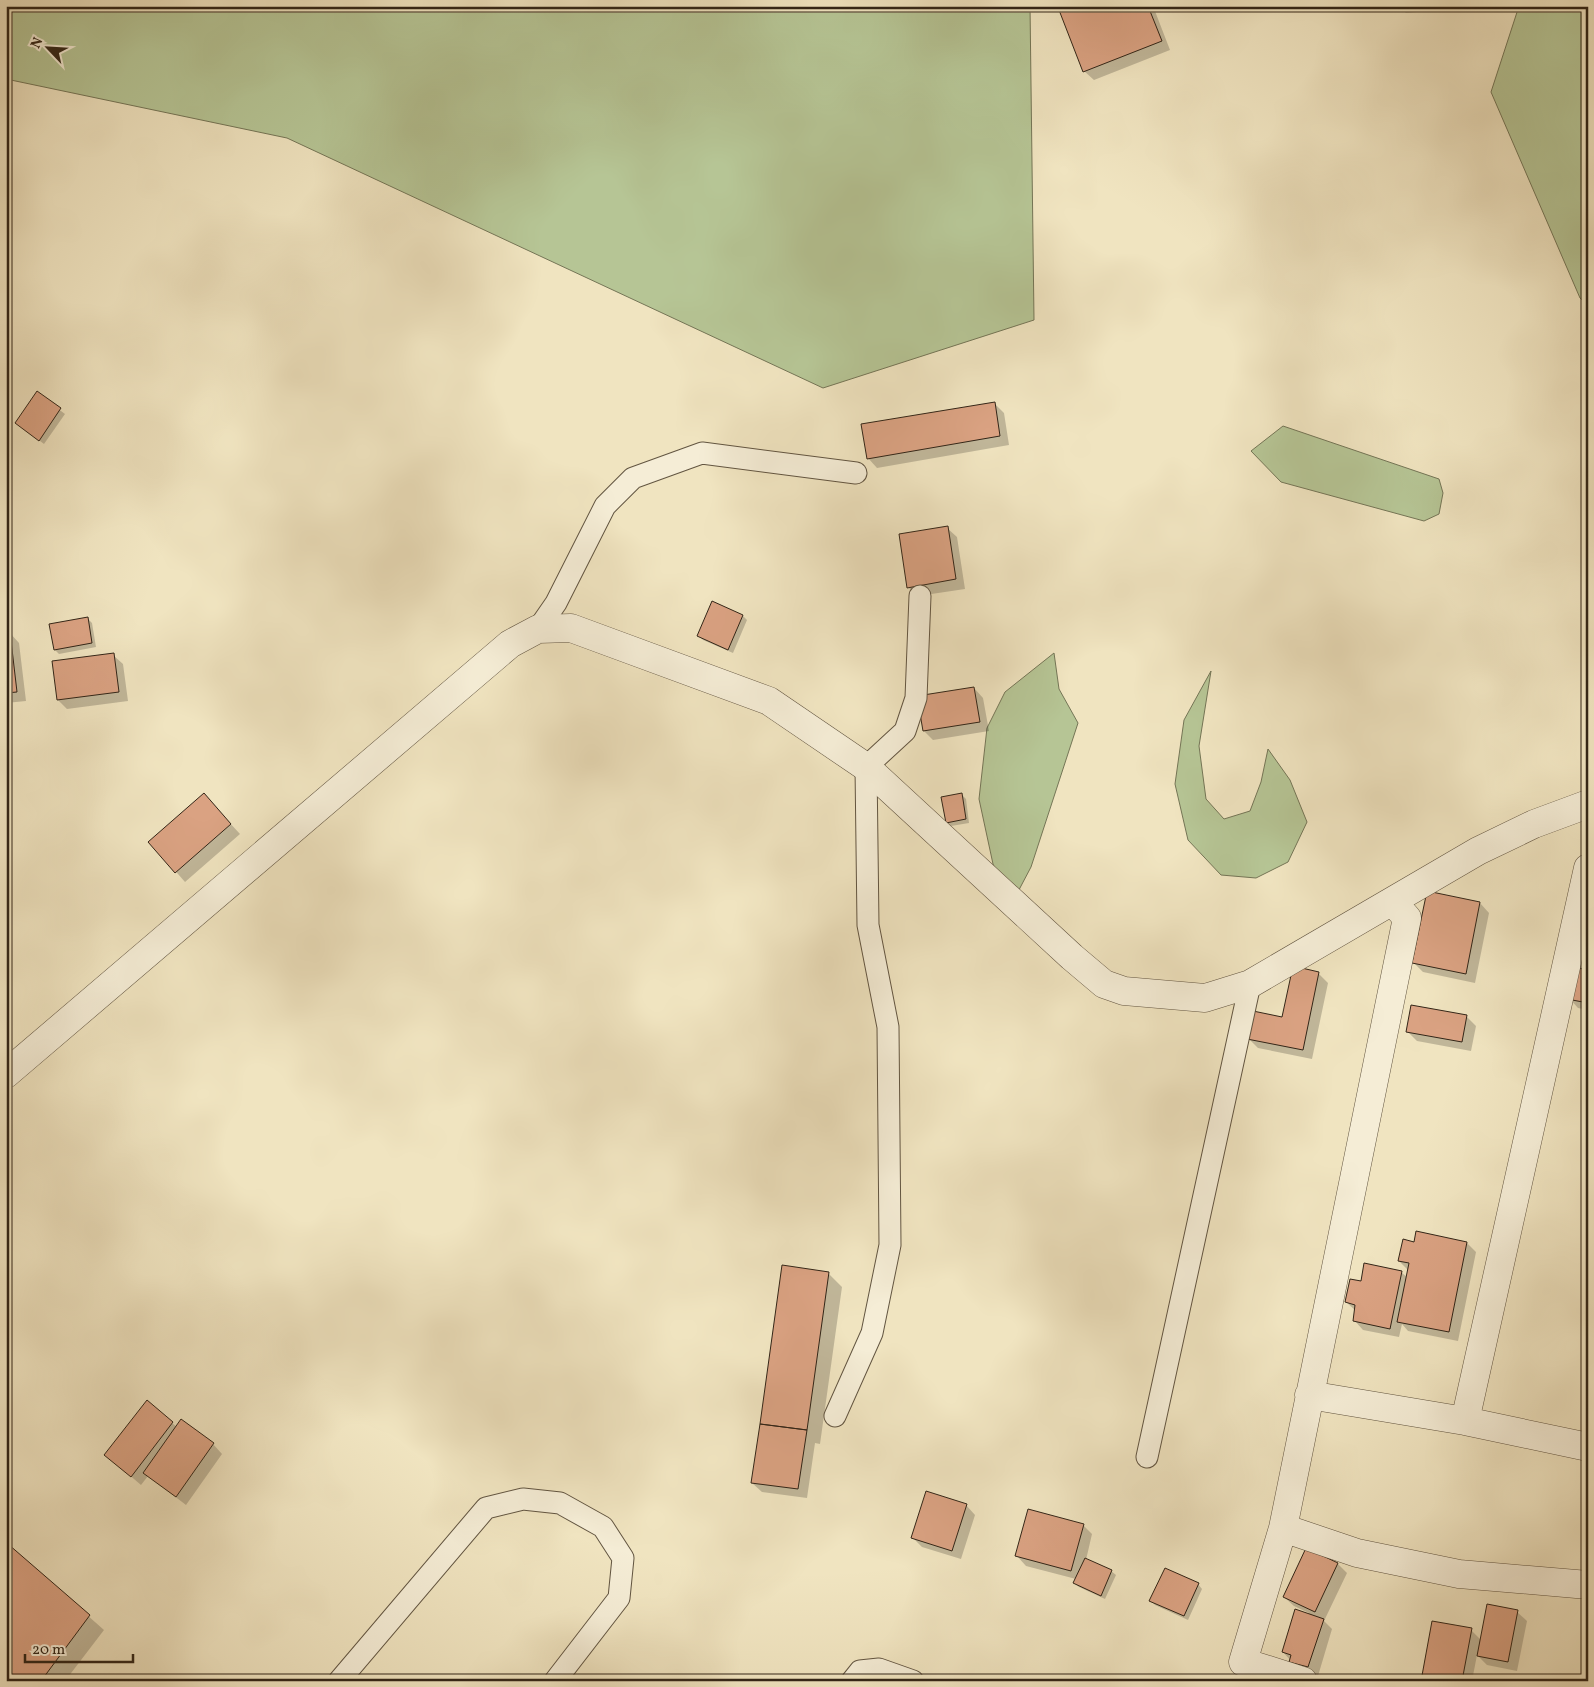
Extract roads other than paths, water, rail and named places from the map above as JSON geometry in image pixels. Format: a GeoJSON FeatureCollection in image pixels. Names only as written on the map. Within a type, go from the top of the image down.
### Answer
{"type":"FeatureCollection","features":[{"type":"Feature","properties":{"kind":"street"},"geometry":{"type":"LineString","coordinates":[[6,1074],[510,644],[538,629],[571,628],[769,701],[866,767],[1072,957],[1104,984],[1124,991],[1151,995],[1205,998],[1250,984],[1478,851],[1534,824],[1588,804]]}},
{"type":"Feature","properties":{"kind":"street"},"geometry":{"type":"LineString","coordinates":[[1465,1422],[1588,868]]}},
{"type":"Feature","properties":{"kind":"street"},"geometry":{"type":"LineString","coordinates":[[1303,1681],[1243,1662],[1283,1528],[1407,918],[1393,902]]}},
{"type":"Feature","properties":{"kind":"street"},"geometry":{"type":"LineString","coordinates":[[1309,1395],[1465,1422],[1588,1447]]}},
{"type":"Feature","properties":{"kind":"street"},"geometry":{"type":"LineString","coordinates":[[1283,1528],[1357,1553],[1459,1574],[1588,1585]]}},
{"type":"Feature","properties":{"kind":"lane"},"geometry":{"type":"LineString","coordinates":[[538,629],[556,603],[605,506],[633,478],[702,453],[856,473]]}},
{"type":"Feature","properties":{"kind":"lane"},"geometry":{"type":"LineString","coordinates":[[835,1416],[872,1333],[890,1245],[888,1027],[868,925],[866,767],[905,731],[916,698],[920,596]]}},
{"type":"Feature","properties":{"kind":"lane"},"geometry":{"type":"LineString","coordinates":[[1147,1457],[1250,984]]}},
{"type":"Feature","properties":{"kind":"lane"},"geometry":{"type":"LineString","coordinates":[[339,1681],[486,1508],[523,1499],[560,1503],[603,1527],[623,1558],[619,1598],[555,1681]]}},
{"type":"Feature","properties":{"kind":"lane"},"geometry":{"type":"LineString","coordinates":[[852,1681],[860,1671],[879,1668],[913,1681]]}}]}
